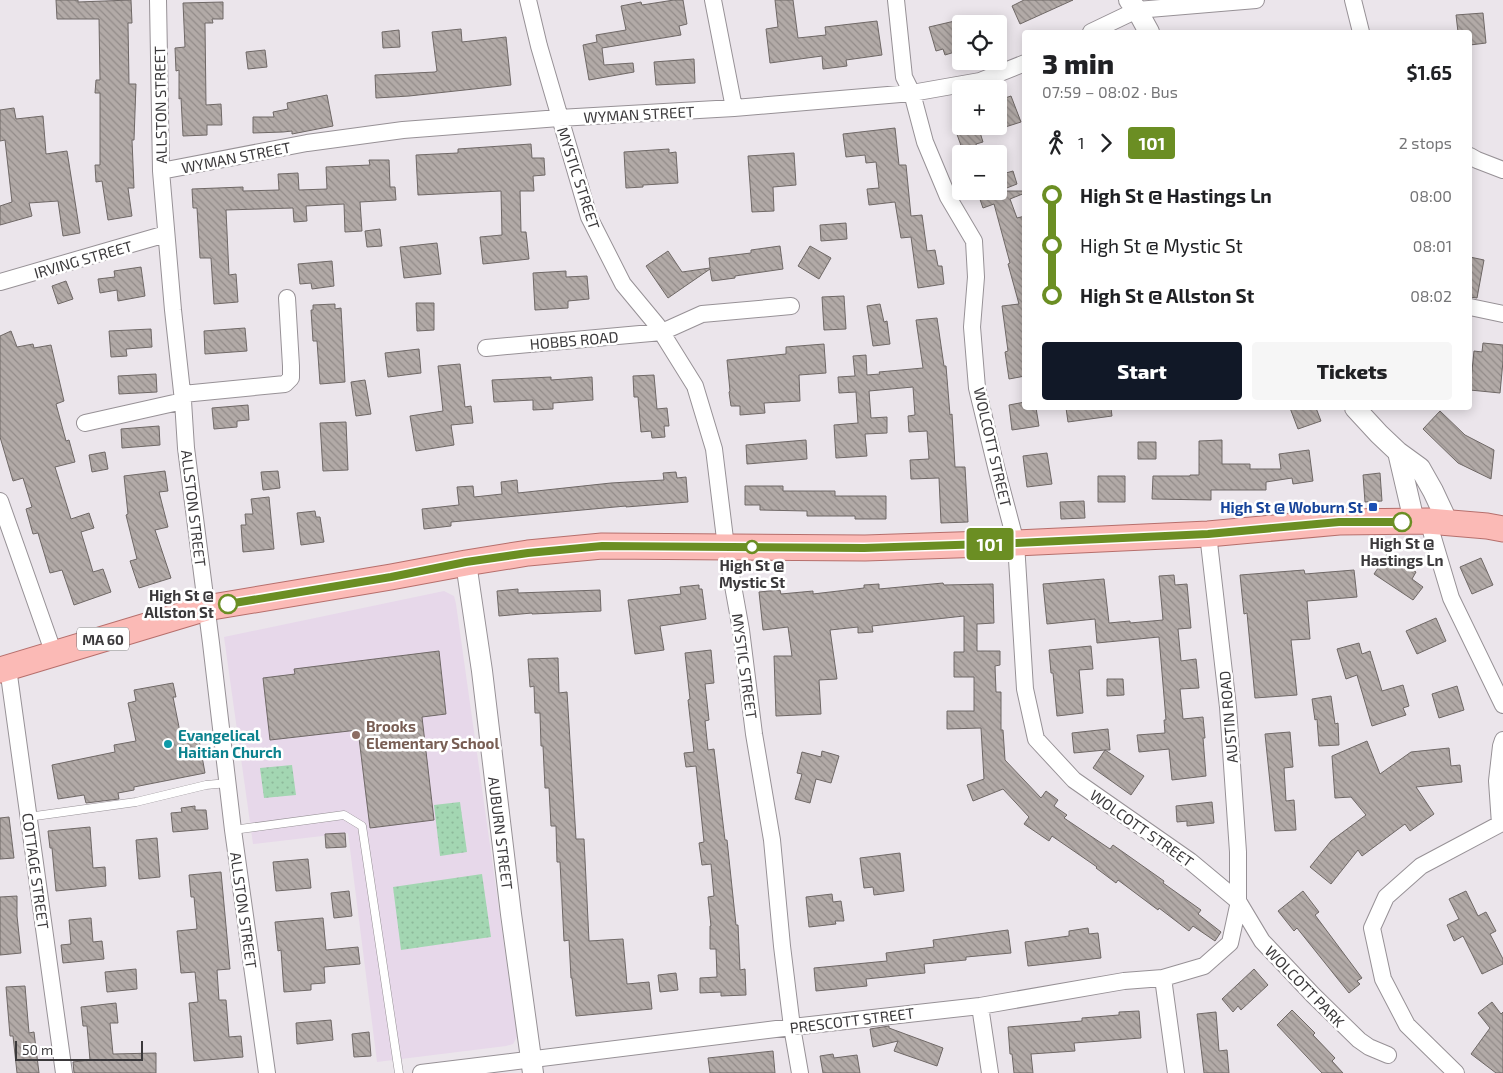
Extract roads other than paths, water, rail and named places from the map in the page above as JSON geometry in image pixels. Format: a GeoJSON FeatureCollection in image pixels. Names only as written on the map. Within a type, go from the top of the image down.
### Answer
{"type":"FeatureCollection","features":[{"type":"Feature","properties":{"kind":"main road","name":"MA 60"},"geometry":{"type":"LineString","coordinates":[[4,669],[206,608],[391,577],[466,562],[528,553],[602,546],[864,548],[1208,534],[1339,522],[1430,522],[1503,529]]}},
{"type":"Feature","properties":{"kind":"street","name":"ALLSTON STREET"},"geometry":{"type":"LineString","coordinates":[[158,0],[161,171],[173,310],[183,397],[186,448],[233,830],[267,1073]]}},
{"type":"Feature","properties":{"kind":"street","name":"MYSTIC STREET"},"geometry":{"type":"LineString","coordinates":[[528,0],[538,46],[589,218],[622,284],[658,325],[695,386],[714,450],[726,547],[741,630],[754,734],[772,840],[782,946],[800,1073]]}},
{"type":"Feature","properties":{"kind":"street"},"geometry":{"type":"LineString","coordinates":[[713,0],[734,108]]}},
{"type":"Feature","properties":{"kind":"street","name":"WOLCOTT STREET"},"geometry":{"type":"LineString","coordinates":[[896,0],[904,77],[912,93],[926,142],[948,197],[974,241],[976,277],[972,327],[977,388],[1016,543],[1025,689],[1036,739],[1074,780],[1190,861],[1238,900]]}},
{"type":"Feature","properties":{"kind":"street"},"geometry":{"type":"LineString","coordinates":[[1094,30],[1137,3],[1256,0]]}},
{"type":"Feature","properties":{"kind":"street"},"geometry":{"type":"LineString","coordinates":[[1353,0],[1360,30]]}},
{"type":"Feature","properties":{"kind":"street"},"geometry":{"type":"LineString","coordinates":[[1137,3],[1148,30]]}},
{"type":"Feature","properties":{"kind":"street","name":"WYMAN STREET"},"geometry":{"type":"LineString","coordinates":[[161,171],[307,143],[394,131],[559,118],[734,108],[912,93],[980,81],[1022,64]]}},
{"type":"Feature","properties":{"kind":"street"},"geometry":{"type":"LineString","coordinates":[[1472,157],[1503,170]]}},
{"type":"Feature","properties":{"kind":"street","name":"IRVING STREET"},"geometry":{"type":"LineString","coordinates":[[0,282],[166,234]]}},
{"type":"Feature","properties":{"kind":"street"},"geometry":{"type":"LineString","coordinates":[[85,423],[183,397],[285,384],[291,378],[292,366],[287,298]]}},
{"type":"Feature","properties":{"kind":"street","name":"HOBBS ROAD"},"geometry":{"type":"LineString","coordinates":[[486,348],[662,332],[702,314],[791,306]]}},
{"type":"Feature","properties":{"kind":"street"},"geometry":{"type":"LineString","coordinates":[[1472,307],[1503,314]]}},
{"type":"Feature","properties":{"kind":"street"},"geometry":{"type":"LineString","coordinates":[[1357,410],[1398,452],[1420,468],[1433,491],[1430,522]]}},
{"type":"Feature","properties":{"kind":"street"},"geometry":{"type":"LineString","coordinates":[[1398,452],[1430,522],[1451,598],[1503,706]]}},
{"type":"Feature","properties":{"kind":"street"},"geometry":{"type":"LineString","coordinates":[[0,501],[54,654]]}},
{"type":"Feature","properties":{"kind":"street","name":"AUSTIN ROAD"},"geometry":{"type":"LineString","coordinates":[[1208,534],[1228,707],[1238,852],[1238,900]]}},
{"type":"Feature","properties":{"kind":"street","name":"AUBURN STREET"},"geometry":{"type":"LineString","coordinates":[[466,562],[482,671],[532,1066]]}},
{"type":"Feature","properties":{"kind":"street","name":"COTTAGE STREET"},"geometry":{"type":"LineString","coordinates":[[4,669],[28,817],[64,1073]]}},
{"type":"Feature","properties":{"kind":"street"},"geometry":{"type":"LineString","coordinates":[[1456,1073],[1407,1025],[1383,979],[1372,928],[1386,897],[1422,866],[1500,824],[1497,781],[1503,740]]}},
{"type":"Feature","properties":{"kind":"street","name":"PRESCOTT STREET"},"geometry":{"type":"LineString","coordinates":[[421,1073],[532,1066],[792,1027],[980,1006],[1124,981],[1163,978],[1204,966],[1230,943],[1238,900]]}},
{"type":"Feature","properties":{"kind":"street","name":"WOLCOTT PARK"},"geometry":{"type":"LineString","coordinates":[[1238,900],[1262,941],[1313,995],[1359,1040],[1369,1047],[1388,1054]]}},
{"type":"Feature","properties":{"kind":"street"},"geometry":{"type":"LineString","coordinates":[[1163,978],[1176,1073]]}},
{"type":"Feature","properties":{"kind":"street"},"geometry":{"type":"LineString","coordinates":[[980,1006],[990,1073]]}},
{"type":"Feature","properties":{"kind":"lane"},"geometry":{"type":"LineString","coordinates":[[28,817],[136,802],[206,785],[228,783]]}},
{"type":"Feature","properties":{"kind":"lane"},"geometry":{"type":"LineString","coordinates":[[233,830],[344,815],[362,826],[399,1073]]}},
{"type":"Feature","properties":{"kind":"place","name":"High St @ Woburn St"},"geometry":{"type":"Point","coordinates":[1373,507]}},
{"type":"Feature","properties":{"kind":"place","name":"High St @ Hastings Ln"},"geometry":{"type":"Point","coordinates":[1402,522]}},
{"type":"Feature","properties":{"kind":"place","name":"High St @ Mystic St"},"geometry":{"type":"Point","coordinates":[752,547]}},
{"type":"Feature","properties":{"kind":"place","name":"High St @ Allston St"},"geometry":{"type":"Point","coordinates":[228,604]}},
{"type":"Feature","properties":{"kind":"place","name":"Brooks Elementary School"},"geometry":{"type":"Point","coordinates":[356,735]}},
{"type":"Feature","properties":{"kind":"place","name":"Evangelical Haitian Church"},"geometry":{"type":"Point","coordinates":[168,744]}}]}
